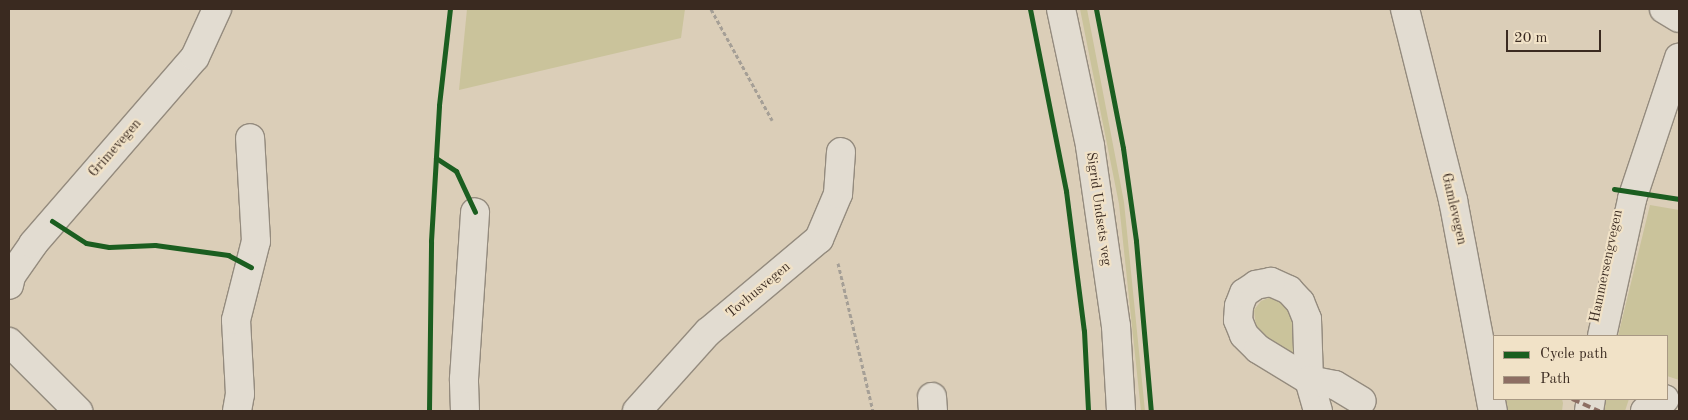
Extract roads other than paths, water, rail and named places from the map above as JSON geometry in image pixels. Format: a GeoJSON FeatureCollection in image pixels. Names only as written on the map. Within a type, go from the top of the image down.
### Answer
{"type":"FeatureCollection","features":[{"type":"Feature","properties":{"kind":"street","name":"Grimevegen"},"geometry":{"type":"LineString","coordinates":[[9,285],[10,276],[33,244],[194,57],[217,9]]}},
{"type":"Feature","properties":{"kind":"street","name":"Sigrid Undsets veg"},"geometry":{"type":"LineString","coordinates":[[1061,9],[1090,146],[1116,326],[1121,411]]}},
{"type":"Feature","properties":{"kind":"street","name":"Gamlevegen"},"geometry":{"type":"LineString","coordinates":[[1405,9],[1453,200],[1493,411]]}},
{"type":"Feature","properties":{"kind":"street"},"geometry":{"type":"LineString","coordinates":[[1664,9],[1679,18]]}},
{"type":"Feature","properties":{"kind":"street","name":"Hammersengvegen"},"geometry":{"type":"LineString","coordinates":[[1602,335],[1632,199],[1679,58]]}},
{"type":"Feature","properties":{"kind":"street"},"geometry":{"type":"LineString","coordinates":[[237,411],[240,394],[236,320],[251,267],[256,241],[250,138]]}},
{"type":"Feature","properties":{"kind":"street","name":"Tovhusvegen"},"geometry":{"type":"LineString","coordinates":[[637,411],[708,332],[819,239],[838,194],[841,152]]}},
{"type":"Feature","properties":{"kind":"street"},"geometry":{"type":"LineString","coordinates":[[465,411],[464,379],[475,212]]}},
{"type":"Feature","properties":{"kind":"street"},"geometry":{"type":"LineString","coordinates":[[9,342],[78,411]]}},
{"type":"Feature","properties":{"kind":"street"},"geometry":{"type":"LineString","coordinates":[[1318,411],[1309,380],[1335,385],[1362,401]]}},
{"type":"Feature","properties":{"kind":"street"},"geometry":{"type":"LineString","coordinates":[[1645,411],[1663,400]]}}]}
